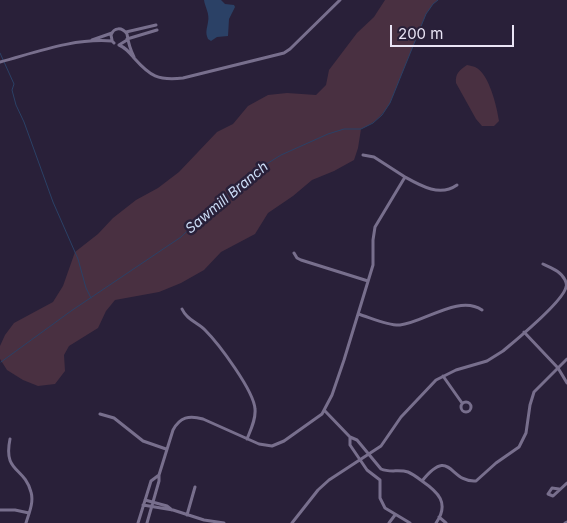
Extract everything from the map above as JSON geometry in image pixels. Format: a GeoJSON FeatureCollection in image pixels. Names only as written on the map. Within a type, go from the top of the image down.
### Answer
{"type":"FeatureCollection","features":[{"type":"Feature","properties":{"kind":"street"},"geometry":{"type":"LineString","coordinates":[[0,62],[66,44],[87,41],[112,41],[126,48],[142,68],[155,77],[172,80],[183,78],[284,53],[340,0]]}},
{"type":"Feature","properties":{"kind":"street"},"geometry":{"type":"LineString","coordinates":[[87,41],[112,33],[118,28],[126,32],[156,25]]}},
{"type":"Feature","properties":{"kind":"street"},"geometry":{"type":"LineString","coordinates":[[117,44],[122,44],[127,39],[157,30]]}},
{"type":"Feature","properties":{"kind":"street"},"geometry":{"type":"LineString","coordinates":[[126,32],[136,60]]}},
{"type":"Feature","properties":{"kind":"street"},"geometry":{"type":"LineString","coordinates":[[112,33],[112,38],[117,44]]}},
{"type":"Feature","properties":{"kind":"street"},"geometry":{"type":"LineString","coordinates":[[363,156],[374,157],[405,177],[435,190],[450,190],[457,185]]}},
{"type":"Feature","properties":{"kind":"street"},"geometry":{"type":"LineString","coordinates":[[147,523],[160,481],[159,475],[166,449],[176,425],[181,420],[190,416],[203,419],[264,446],[278,444],[314,422],[325,411],[341,369],[374,260],[372,240],[375,227],[405,177]]}},
{"type":"Feature","properties":{"kind":"street"},"geometry":{"type":"LineString","coordinates":[[294,253],[301,260],[368,281]]}},
{"type":"Feature","properties":{"kind":"street"},"geometry":{"type":"LineString","coordinates":[[292,523],[318,490],[381,446],[412,405],[436,380],[487,361],[503,351],[548,310],[566,289],[565,279],[562,275],[543,264]]}},
{"type":"Feature","properties":{"kind":"street"},"geometry":{"type":"LineString","coordinates":[[358,314],[400,325],[459,306],[473,305],[482,310]]}},
{"type":"Feature","properties":{"kind":"street"},"geometry":{"type":"LineString","coordinates":[[182,309],[186,317],[205,331],[250,392],[256,411],[247,439]]}},
{"type":"Feature","properties":{"kind":"street"},"geometry":{"type":"LineString","coordinates":[[524,332],[558,368],[567,383]]}},
{"type":"Feature","properties":{"kind":"street"},"geometry":{"type":"LineString","coordinates":[[422,481],[430,471],[438,465],[443,465],[467,480],[476,481],[496,462],[519,447],[526,433],[530,404],[534,392],[567,359]]}},
{"type":"Feature","properties":{"kind":"street"},"geometry":{"type":"LineString","coordinates":[[443,376],[462,403]]}},
{"type":"Feature","properties":{"kind":"street"},"geometry":{"type":"LineString","coordinates":[[325,411],[350,437],[357,440],[381,469],[385,471],[406,472],[436,491],[441,501],[440,516],[436,523]]}},
{"type":"Feature","properties":{"kind":"street"},"geometry":{"type":"LineString","coordinates":[[100,414],[114,418],[143,441],[166,449]]}},
{"type":"Feature","properties":{"kind":"street"},"geometry":{"type":"LineString","coordinates":[[350,437],[350,445],[368,470],[380,480],[382,504],[385,508],[410,523]]}},
{"type":"Feature","properties":{"kind":"street"},"geometry":{"type":"LineString","coordinates":[[10,439],[7,452],[10,462],[26,481],[31,493],[32,503],[26,523]]}},
{"type":"Feature","properties":{"kind":"street"},"geometry":{"type":"LineString","coordinates":[[138,523],[152,481],[159,475]]}},
{"type":"Feature","properties":{"kind":"street"},"geometry":{"type":"LineString","coordinates":[[559,489],[567,482]]}},
{"type":"Feature","properties":{"kind":"street"},"geometry":{"type":"LineString","coordinates":[[187,515],[195,487]]}},
{"type":"Feature","properties":{"kind":"street"},"geometry":{"type":"LineString","coordinates":[[145,500],[168,506],[173,510]]}},
{"type":"Feature","properties":{"kind":"street"},"geometry":{"type":"LineString","coordinates":[[143,505],[173,510],[204,520],[224,523]]}},
{"type":"Feature","properties":{"kind":"street"},"geometry":{"type":"LineString","coordinates":[[0,510],[15,510],[29,513]]}},
{"type":"Feature","properties":{"kind":"street"},"geometry":{"type":"LineString","coordinates":[[389,523],[395,514]]}},
{"type":"Feature","properties":{"kind":"street"},"geometry":{"type":"LineString","coordinates":[[440,516],[446,523]]}},
{"type":"Feature","properties":{"kind":"shaded area"},"geometry":{"type":"Polygon","coordinates":[[[385,0],[438,0],[426,14],[390,103],[378,119],[361,129],[354,160],[312,180],[268,213],[255,234],[221,252],[204,270],[181,283],[159,292],[115,300],[106,311],[98,328],[69,346],[64,355],[65,371],[55,384],[38,386],[23,380],[7,370],[0,359],[0,346],[5,335],[14,323],[53,302],[63,286],[75,252],[136,200],[158,188],[179,172],[217,132],[233,124],[248,106],[268,95],[287,93],[316,95],[326,85],[329,70],[357,33],[374,17],[385,0]]]}},
{"type":"Feature","properties":{"kind":"shaded area"},"geometry":{"type":"Polygon","coordinates":[[[467,65],[480,70],[488,83],[499,121],[494,126],[482,126],[476,119],[456,83],[457,74],[467,65]]]}},
{"type":"Feature","properties":{"kind":"water"},"geometry":{"type":"Polygon","coordinates":[[[204,0],[221,0],[225,4],[234,5],[235,7],[229,19],[228,36],[217,37],[211,41],[208,39],[206,32],[208,16],[204,0]]]}},
{"type":"Feature","properties":{"kind":"waterway","name":"Sawmill Branch"},"geometry":{"type":"LineString","coordinates":[[1,362],[71,311],[181,237],[214,205],[260,168],[281,155],[328,134],[344,129],[361,129],[373,123],[382,115],[390,103],[426,14],[438,0]]}},
{"type":"Feature","properties":{"kind":"waterway"},"geometry":{"type":"LineString","coordinates":[[0,53],[14,84],[12,90],[16,105],[53,202],[78,259],[86,288],[91,298]]}}]}
